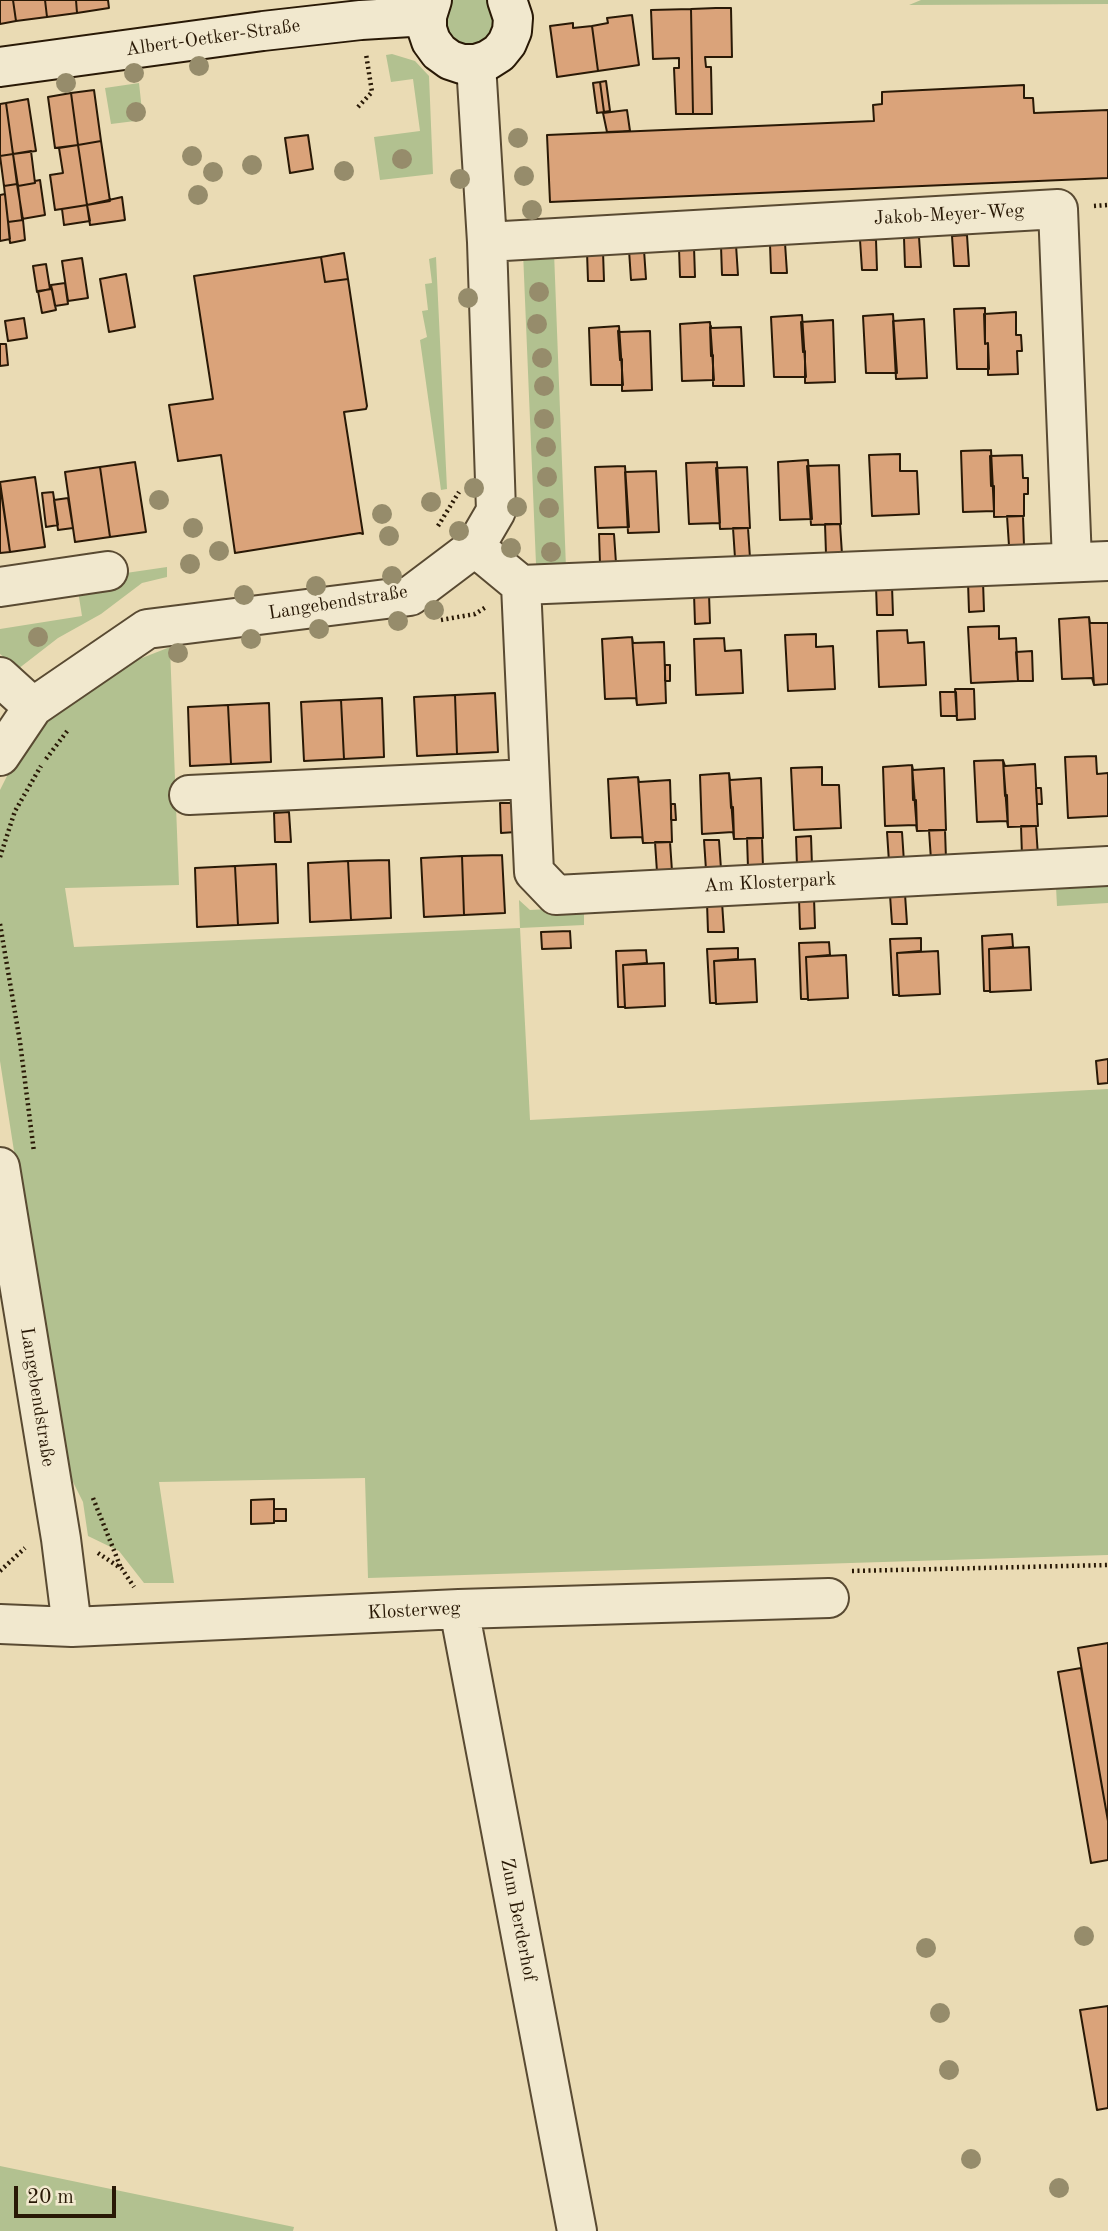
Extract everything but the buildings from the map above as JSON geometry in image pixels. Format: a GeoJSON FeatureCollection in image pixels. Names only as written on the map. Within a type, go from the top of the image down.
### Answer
{"type":"FeatureCollection","features":[{"type":"Feature","properties":{"kind":"street"},"geometry":{"type":"LineString","coordinates":[[476,64],[499,53],[507,43],[513,18],[507,0]]}},
{"type":"Feature","properties":{"kind":"street","name":"Albert-Oetker-Straße"},"geometry":{"type":"LineString","coordinates":[[0,67],[361,20],[430,8],[427,29],[439,52],[462,64],[476,64]]}},
{"type":"Feature","properties":{"kind":"street","name":"Langebendstraße"},"geometry":{"type":"LineString","coordinates":[[0,756],[33,707],[146,629],[410,596],[475,547],[496,511],[487,242],[476,64]]}},
{"type":"Feature","properties":{"kind":"street","name":"Jakob-Meyer-Weg"},"geometry":{"type":"LineString","coordinates":[[487,242],[1058,209],[1090,561],[521,585]]}},
{"type":"Feature","properties":{"kind":"street"},"geometry":{"type":"LineString","coordinates":[[475,547],[521,585]]}},
{"type":"Feature","properties":{"kind":"street"},"geometry":{"type":"LineString","coordinates":[[0,587],[108,571]]}},
{"type":"Feature","properties":{"kind":"street","name":"Am Klosterpark"},"geometry":{"type":"LineString","coordinates":[[521,585],[534,872],[556,895],[1108,866]]}},
{"type":"Feature","properties":{"kind":"street"},"geometry":{"type":"LineString","coordinates":[[0,677],[33,707]]}},
{"type":"Feature","properties":{"kind":"street"},"geometry":{"type":"LineString","coordinates":[[189,795],[529,779]]}},
{"type":"Feature","properties":{"kind":"street","name":"Langebendstraße"},"geometry":{"type":"LineString","coordinates":[[0,1167],[61,1539],[72,1627]]}},
{"type":"Feature","properties":{"kind":"street","name":"Klosterweg"},"geometry":{"type":"LineString","coordinates":[[0,1624],[72,1627],[459,1609],[834,1585]]}},
{"type":"Feature","properties":{"kind":"street","name":"Zum Berderhof"},"geometry":{"type":"LineString","coordinates":[[459,1609],[577,2231]]}},
{"type":"Feature","properties":{"kind":"path"},"geometry":{"type":"LineString","coordinates":[[358,107],[372,92],[361,20]]}},
{"type":"Feature","properties":{"kind":"path"},"geometry":{"type":"LineString","coordinates":[[434,533],[462,487]]}},
{"type":"Feature","properties":{"kind":"path"},"geometry":{"type":"LineString","coordinates":[[435,621],[475,614],[521,585]]}},
{"type":"Feature","properties":{"kind":"path"},"geometry":{"type":"LineString","coordinates":[[0,858],[21,799],[71,726]]}},
{"type":"Feature","properties":{"kind":"path"},"geometry":{"type":"LineString","coordinates":[[0,1572],[30,1543]]}},
{"type":"Feature","properties":{"kind":"path"},"geometry":{"type":"LineString","coordinates":[[834,1585],[1108,1565]]}},
{"type":"Feature","properties":{"kind":"green space"},"geometry":{"type":"Polygon","coordinates":[[[451,0],[488,0],[499,13],[486,51],[442,42],[445,3],[451,0]]]}},
{"type":"Feature","properties":{"kind":"green space"},"geometry":{"type":"Polygon","coordinates":[[[921,0],[1108,0],[1108,4],[909,5],[921,0]]]}},
{"type":"Feature","properties":{"kind":"green space"},"geometry":{"type":"Polygon","coordinates":[[[392,54],[415,61],[429,76],[433,174],[380,180],[374,137],[420,131],[413,79],[391,82],[386,55],[392,54]]]}},
{"type":"Feature","properties":{"kind":"green space"},"geometry":{"type":"Polygon","coordinates":[[[139,83],[143,120],[111,124],[105,88],[139,83]]]}},
{"type":"Feature","properties":{"kind":"green space"},"geometry":{"type":"Polygon","coordinates":[[[523,252],[554,252],[566,568],[536,564],[523,252]]]}},
{"type":"Feature","properties":{"kind":"green space"},"geometry":{"type":"Polygon","coordinates":[[[436,257],[447,489],[441,490],[420,340],[427,337],[422,311],[428,310],[425,284],[432,283],[429,259],[436,257]]]}},
{"type":"Feature","properties":{"kind":"green space"},"geometry":{"type":"Polygon","coordinates":[[[167,567],[167,577],[142,583],[101,614],[58,638],[18,669],[0,654],[0,629],[82,616],[78,591],[117,584],[126,573],[167,567]]]}},
{"type":"Feature","properties":{"kind":"green space"},"geometry":{"type":"Polygon","coordinates":[[[170,647],[179,885],[65,888],[74,947],[520,928],[530,1120],[1108,1089],[1108,1555],[368,1578],[365,1478],[159,1482],[174,1583],[144,1583],[119,1551],[88,1536],[83,1502],[62,1460],[0,1061],[0,790],[15,760],[61,705],[114,669],[170,647]]]}},
{"type":"Feature","properties":{"kind":"green space"},"geometry":{"type":"Polygon","coordinates":[[[1108,885],[1108,903],[1057,906],[1056,887],[1108,885]]]}},
{"type":"Feature","properties":{"kind":"green space"},"geometry":{"type":"Polygon","coordinates":[[[519,900],[530,910],[584,907],[584,925],[520,928],[519,900]]]}},
{"type":"Feature","properties":{"kind":"green space"},"geometry":{"type":"Polygon","coordinates":[[[0,2166],[294,2227],[293,2231],[0,2231],[0,2166]]]}}]}
